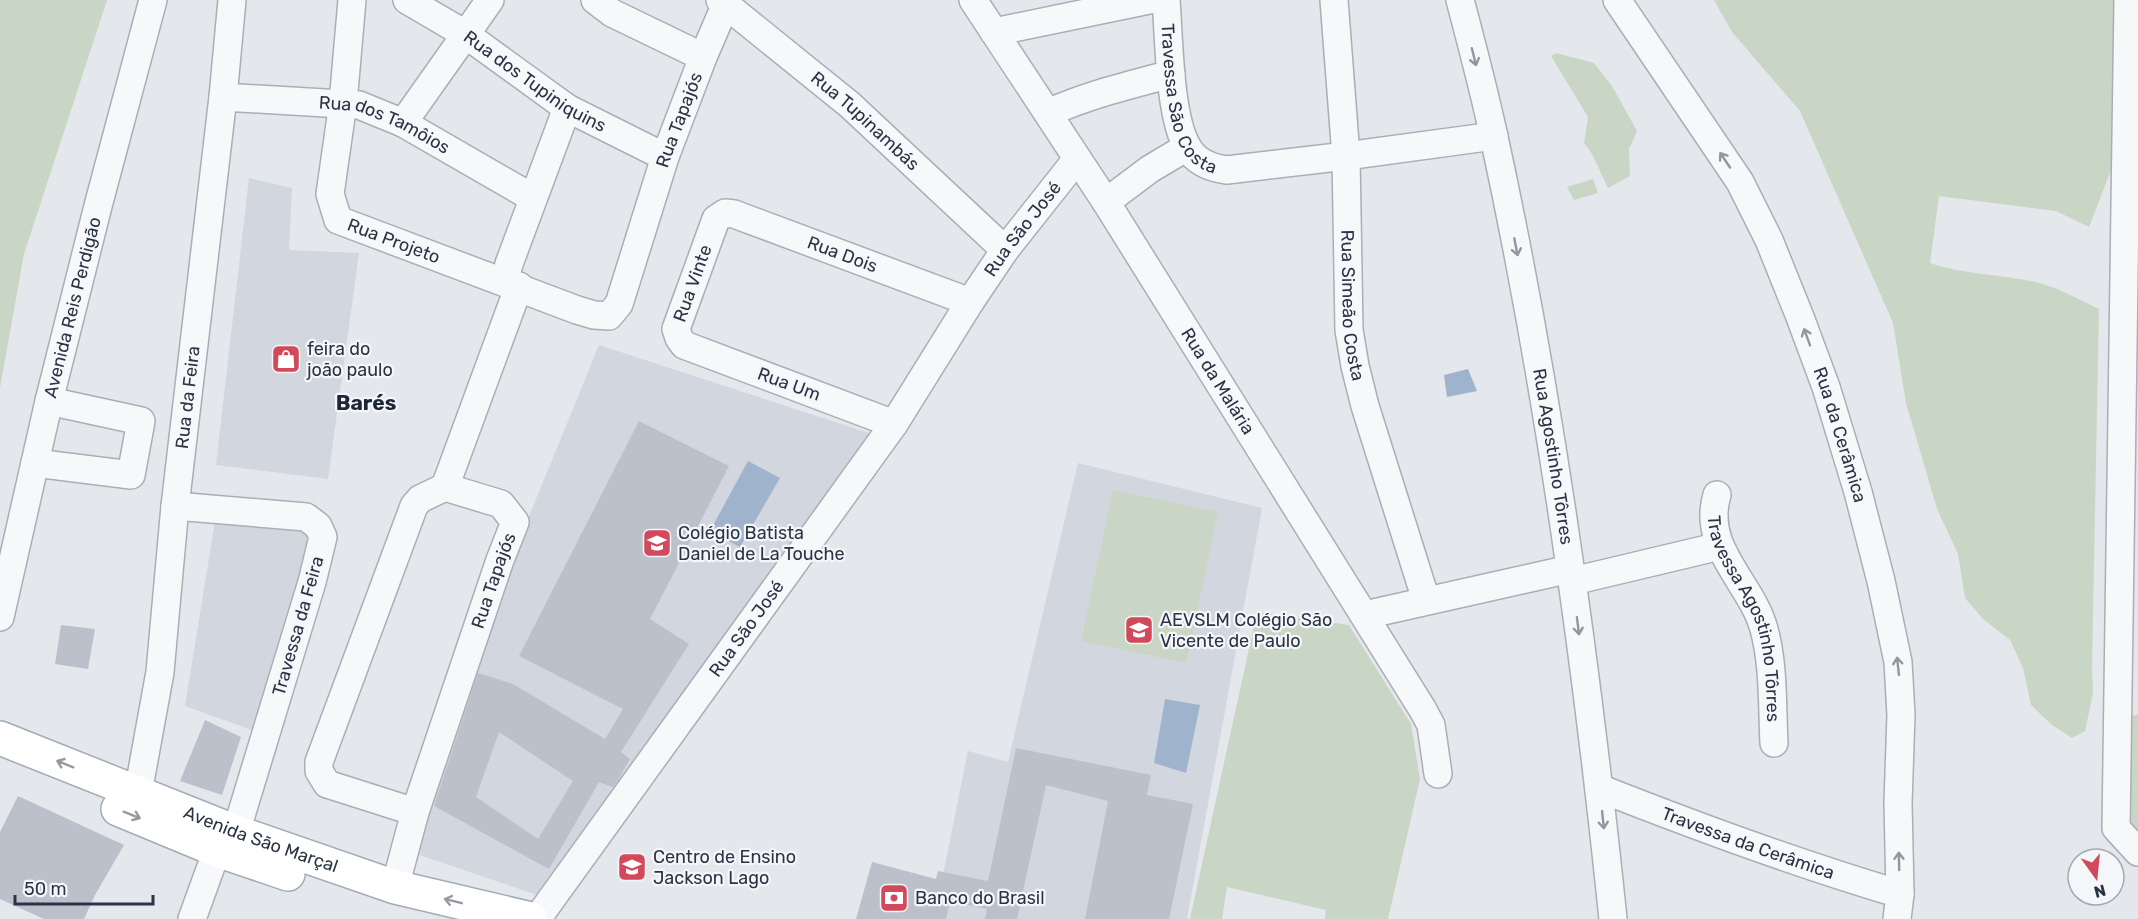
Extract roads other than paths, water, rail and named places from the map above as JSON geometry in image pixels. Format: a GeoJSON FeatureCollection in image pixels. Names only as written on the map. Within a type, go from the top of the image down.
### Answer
{"type":"FeatureCollection","features":[{"type":"Feature","properties":{"kind":"main road","name":"Avenida São Marçal"},"geometry":{"type":"LineString","coordinates":[[0,738],[138,793],[227,841],[395,887],[531,919]]}},
{"type":"Feature","properties":{"kind":"main road","name":"Avenida São Marçal"},"geometry":{"type":"LineString","coordinates":[[0,760],[227,841],[381,906],[429,919]]}},
{"type":"Feature","properties":{"kind":"street","name":"Avenida Reis Perdigão"},"geometry":{"type":"LineString","coordinates":[[0,560],[84,204],[138,0]]}},
{"type":"Feature","properties":{"kind":"street","name":"Avenida Reis Perdigão"},"geometry":{"type":"LineString","coordinates":[[0,617],[41,464],[98,206],[153,0]]}},
{"type":"Feature","properties":{"kind":"street","name":"Rua da Feira"},"geometry":{"type":"LineString","coordinates":[[138,793],[160,672],[175,506],[223,97],[232,0]]}},
{"type":"Feature","properties":{"kind":"street","name":"Rua Projeto"},"geometry":{"type":"LineString","coordinates":[[352,0],[343,103],[330,194],[338,220],[594,315],[609,316],[619,304]]}},
{"type":"Feature","properties":{"kind":"street","name":"Rua dos Tupiniquins"},"geometry":{"type":"LineString","coordinates":[[406,0],[465,34],[567,108],[664,157]]}},
{"type":"Feature","properties":{"kind":"street"},"geometry":{"type":"LineString","coordinates":[[403,123],[490,0]]}},
{"type":"Feature","properties":{"kind":"street"},"geometry":{"type":"LineString","coordinates":[[595,0],[612,13],[703,57]]}},
{"type":"Feature","properties":{"kind":"street","name":"Rua da Malária"},"geometry":{"type":"LineString","coordinates":[[973,0],[1106,202],[1365,615],[1431,725],[1438,774]]}},
{"type":"Feature","properties":{"kind":"street"},"geometry":{"type":"LineString","coordinates":[[994,32],[1149,0]]}},
{"type":"Feature","properties":{"kind":"street","name":"Travessa São Costa"},"geometry":{"type":"LineString","coordinates":[[1166,0],[1171,74],[1179,123],[1187,147],[1203,163],[1213,168],[1227,170],[1346,156]]}},
{"type":"Feature","properties":{"kind":"street","name":"Rua Simeão Costa"},"geometry":{"type":"LineString","coordinates":[[1334,0],[1346,156],[1349,330],[1365,406],[1426,600]]}},
{"type":"Feature","properties":{"kind":"street","name":"Rua Agostinho Tôrres"},"geometry":{"type":"LineString","coordinates":[[1460,0],[1494,136],[1552,445],[1599,788],[1613,919]]}},
{"type":"Feature","properties":{"kind":"street","name":"Rua da Cerâmica"},"geometry":{"type":"LineString","coordinates":[[1617,0],[1740,182],[1769,240],[1826,387],[1871,538],[1898,662],[1901,716],[1898,803],[1899,907]]}},
{"type":"Feature","properties":{"kind":"street"},"geometry":{"type":"LineString","coordinates":[[2128,0],[2116,828],[2138,852]]}},
{"type":"Feature","properties":{"kind":"street","name":"Rua Tapajós"},"geometry":{"type":"LineString","coordinates":[[619,304],[664,157],[723,3]]}},
{"type":"Feature","properties":{"kind":"street","name":"Rua Tupinambás"},"geometry":{"type":"LineString","coordinates":[[723,3],[850,105],[1005,250]]}},
{"type":"Feature","properties":{"kind":"street"},"geometry":{"type":"LineString","coordinates":[[1048,113],[1071,102],[1171,74]]}},
{"type":"Feature","properties":{"kind":"street","name":"Rua dos Tamôios"},"geometry":{"type":"LineString","coordinates":[[223,97],[359,105],[403,123],[532,198]]}},
{"type":"Feature","properties":{"kind":"street"},"geometry":{"type":"LineString","coordinates":[[415,812],[327,784],[319,771],[319,762],[414,506],[420,499],[445,487],[512,284],[508,264],[567,108]]}},
{"type":"Feature","properties":{"kind":"street"},"geometry":{"type":"LineString","coordinates":[[1346,156],[1494,136]]}},
{"type":"Feature","properties":{"kind":"street"},"geometry":{"type":"LineString","coordinates":[[1106,202],[1150,169],[1187,147]]}},
{"type":"Feature","properties":{"kind":"street","name":"Rua São José"},"geometry":{"type":"LineString","coordinates":[[537,919],[894,424],[1005,250],[1077,159]]}},
{"type":"Feature","properties":{"kind":"street","name":"Rua Dois"},"geometry":{"type":"LineString","coordinates":[[716,219],[725,213],[734,214],[970,302]]}},
{"type":"Feature","properties":{"kind":"street","name":"Rua Vinte"},"geometry":{"type":"LineString","coordinates":[[684,345],[676,330],[716,219]]}},
{"type":"Feature","properties":{"kind":"street","name":"Rua Um"},"geometry":{"type":"LineString","coordinates":[[684,345],[894,424]]}},
{"type":"Feature","properties":{"kind":"street"},"geometry":{"type":"LineString","coordinates":[[41,464],[131,475],[141,422],[55,402]]}},
{"type":"Feature","properties":{"kind":"street","name":"Rua Tapajós"},"geometry":{"type":"LineString","coordinates":[[395,887],[415,812],[515,522],[501,504],[445,487]]}},
{"type":"Feature","properties":{"kind":"street","name":"Travessa Agostinho Tôrres"},"geometry":{"type":"LineString","coordinates":[[1717,495],[1713,515],[1720,546],[1764,627],[1769,657],[1774,743]]}},
{"type":"Feature","properties":{"kind":"street","name":"Travessa da Feira"},"geometry":{"type":"LineString","coordinates":[[175,506],[306,517],[318,526],[323,537],[312,582],[227,841]]}},
{"type":"Feature","properties":{"kind":"street"},"geometry":{"type":"LineString","coordinates":[[1365,615],[1426,600],[1720,546]]}},
{"type":"Feature","properties":{"kind":"street","name":"Travessa da Cerâmica"},"geometry":{"type":"LineString","coordinates":[[1599,788],[1731,839],[1820,870],[1899,907]]}},
{"type":"Feature","properties":{"kind":"street"},"geometry":{"type":"LineString","coordinates":[[192,919],[227,841]]}},
{"type":"Feature","properties":{"kind":"water"},"geometry":{"type":"Polygon","coordinates":[[[1468,369],[1477,391],[1447,397],[1444,375],[1468,369]]]}},
{"type":"Feature","properties":{"kind":"water"},"geometry":{"type":"Polygon","coordinates":[[[748,461],[780,478],[740,547],[710,531],[748,461]]]}},
{"type":"Feature","properties":{"kind":"water"},"geometry":{"type":"Polygon","coordinates":[[[1165,699],[1200,705],[1186,773],[1154,763],[1165,699]]]}},
{"type":"Feature","properties":{"kind":"place","name":"feira do joão paulo"},"geometry":{"type":"Point","coordinates":[286,359]}},
{"type":"Feature","properties":{"kind":"place","name":"Colégio Batista Daniel de La Touche"},"geometry":{"type":"Point","coordinates":[657,543]}},
{"type":"Feature","properties":{"kind":"place","name":"AEVSLM Colégio São Vicente de Paulo"},"geometry":{"type":"Point","coordinates":[1139,630]}},
{"type":"Feature","properties":{"kind":"place","name":"Centro de Ensino Jackson Lago"},"geometry":{"type":"Point","coordinates":[632,867]}},
{"type":"Feature","properties":{"kind":"place","name":"Banco do Brasil"},"geometry":{"type":"Point","coordinates":[894,898]}},
{"type":"Feature","properties":{"kind":"district","name":"Barés"},"geometry":{"type":"Point","coordinates":[366,403]}}]}
